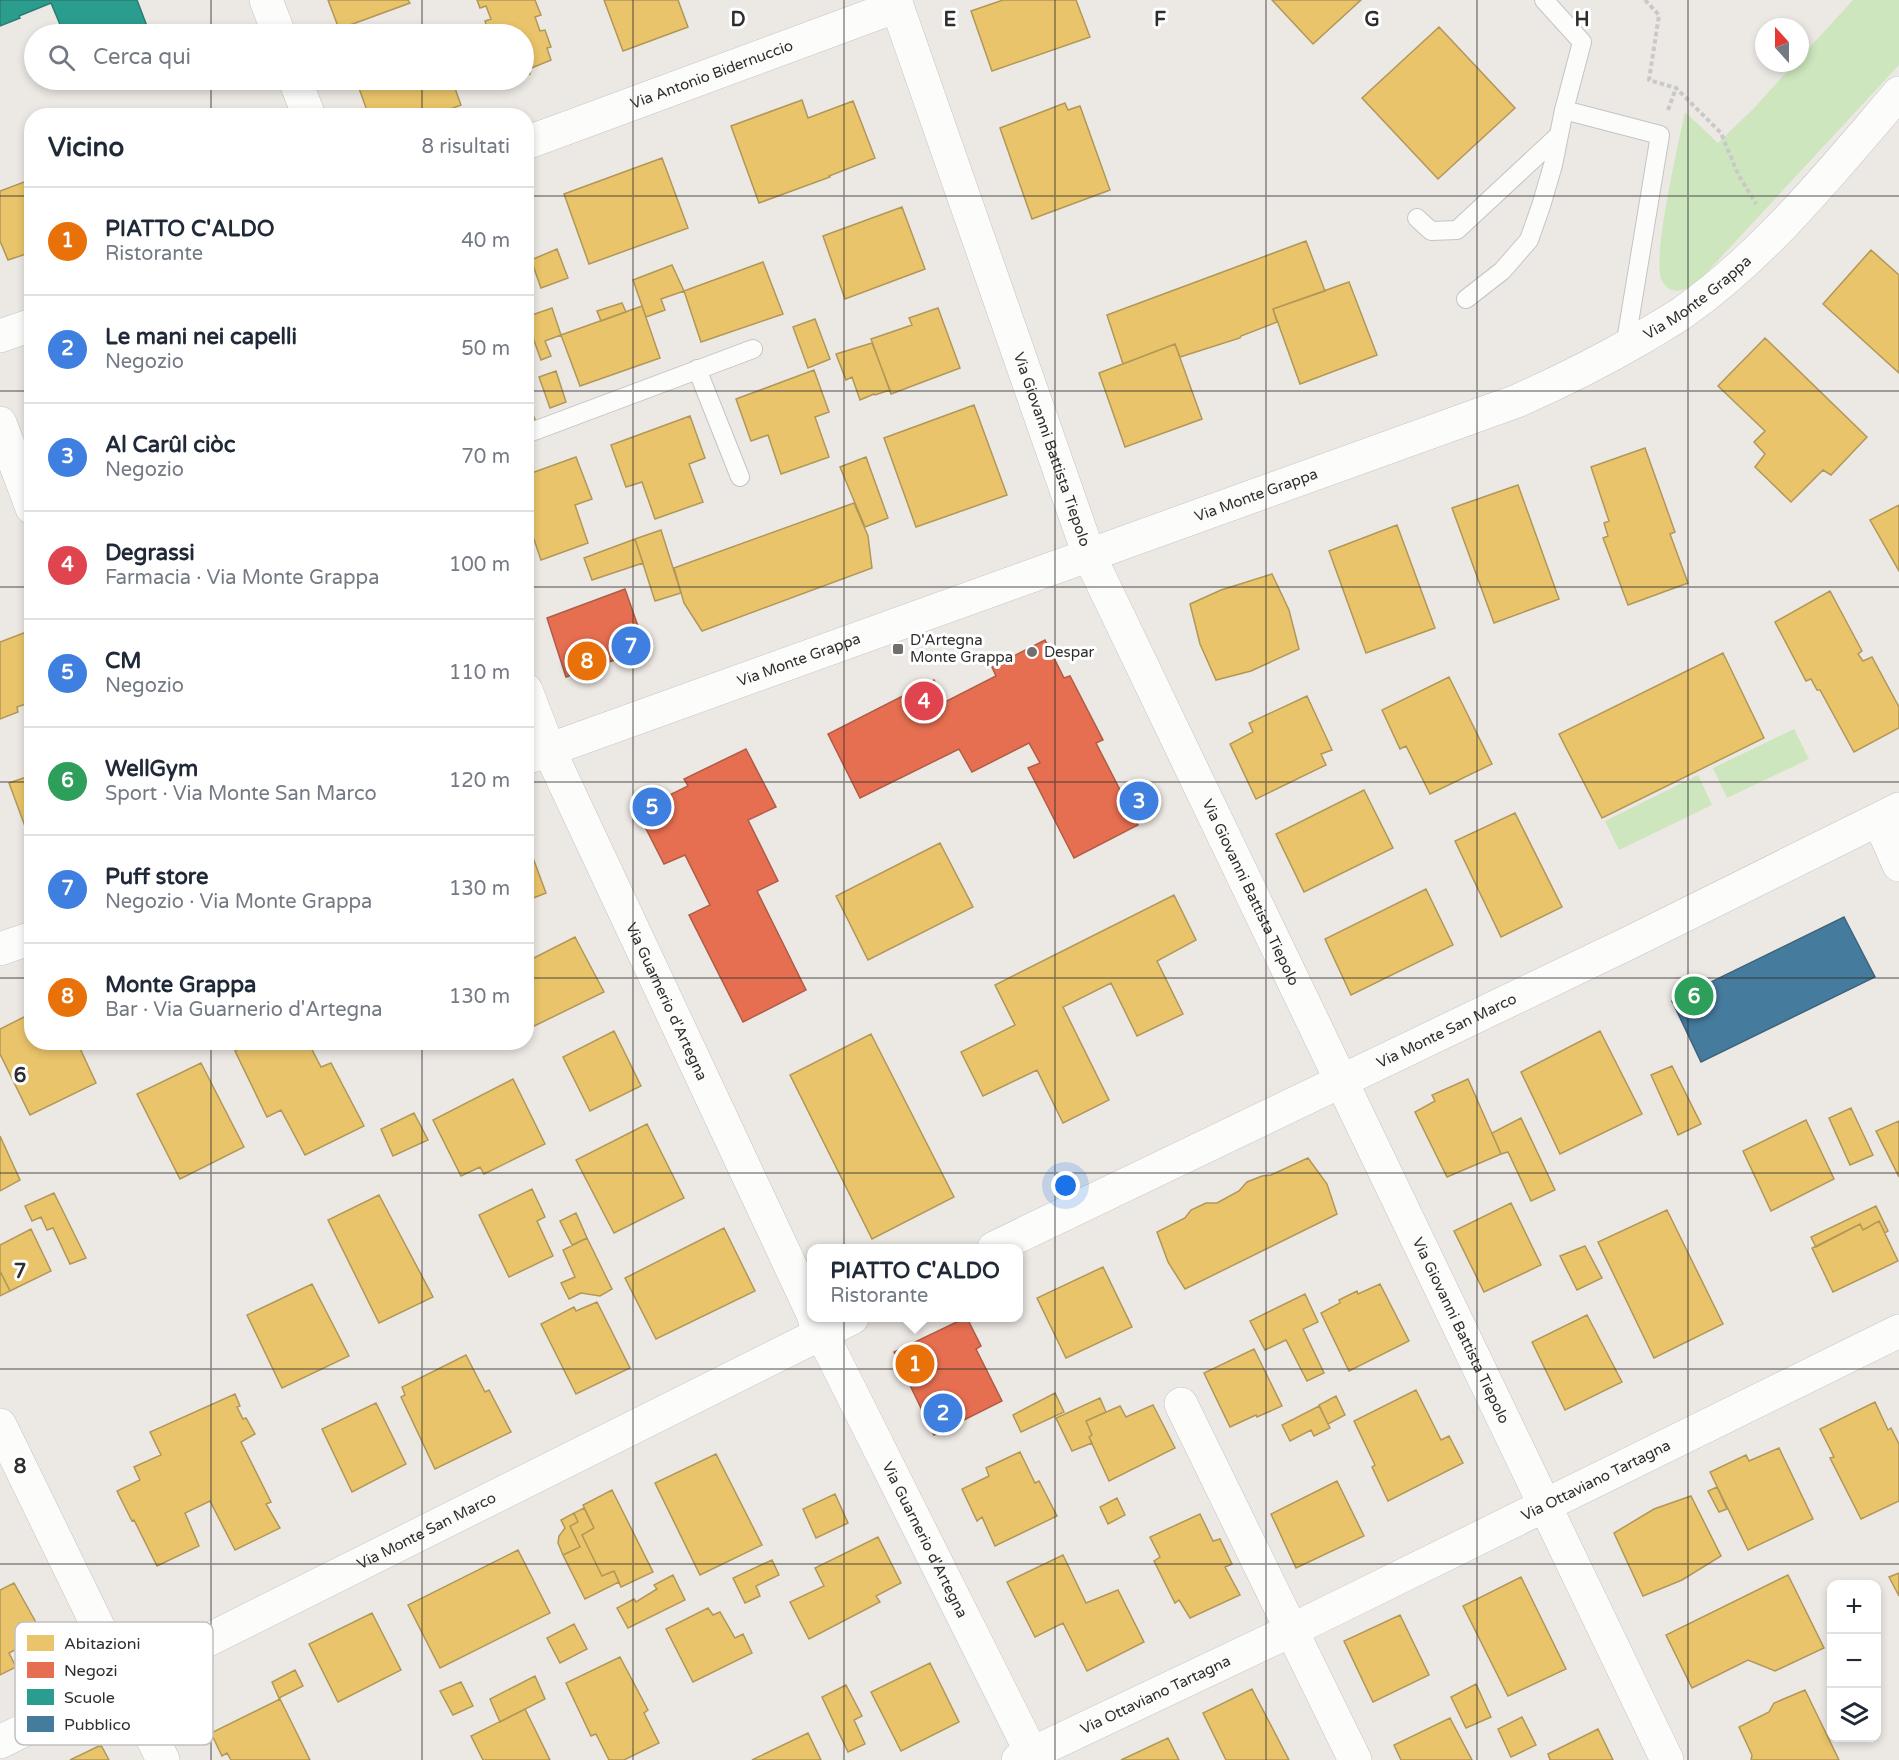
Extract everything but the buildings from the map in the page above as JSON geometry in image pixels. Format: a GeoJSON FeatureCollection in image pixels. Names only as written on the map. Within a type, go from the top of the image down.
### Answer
{"type":"FeatureCollection","features":[{"type":"Feature","properties":{"kind":"street"},"geometry":{"type":"LineString","coordinates":[[266,0],[275,24]]}},
{"type":"Feature","properties":{"kind":"street","name":"Via Antonio Bidernuccio"},"geometry":{"type":"LineString","coordinates":[[534,141],[896,3]]}},
{"type":"Feature","properties":{"kind":"street","name":"Via Giovanni Battista Tiepolo"},"geometry":{"type":"LineString","coordinates":[[896,3],[1089,555],[1667,1760]]}},
{"type":"Feature","properties":{"kind":"street"},"geometry":{"type":"LineString","coordinates":[[299,90],[306,108]]}},
{"type":"Feature","properties":{"kind":"street","name":"Via Monte Grappa"},"geometry":{"type":"LineString","coordinates":[[538,754],[1517,401],[1571,377],[1680,314],[1720,283],[1821,183],[1899,93]]}},
{"type":"Feature","properties":{"kind":"street"},"geometry":{"type":"LineString","coordinates":[[0,336],[24,328]]}},
{"type":"Feature","properties":{"kind":"street"},"geometry":{"type":"LineString","coordinates":[[0,423],[24,487]]}},
{"type":"Feature","properties":{"kind":"street","name":"Via Guarnerio d'Artegna"},"geometry":{"type":"LineString","coordinates":[[534,733],[538,754],[807,1305]]}},
{"type":"Feature","properties":{"kind":"street"},"geometry":{"type":"LineString","coordinates":[[1889,815],[1899,865]]}},
{"type":"Feature","properties":{"kind":"street","name":"Via Monte San Marco"},"geometry":{"type":"LineString","coordinates":[[1002,1244],[1889,815]]}},
{"type":"Feature","properties":{"kind":"street"},"geometry":{"type":"LineString","coordinates":[[0,949],[24,941]]}},
{"type":"Feature","properties":{"kind":"street","name":"Via Monte San Marco"},"geometry":{"type":"LineString","coordinates":[[213,1635],[813,1322]]}},
{"type":"Feature","properties":{"kind":"street","name":"Via Guarnerio d'Artegna"},"geometry":{"type":"LineString","coordinates":[[815,1322],[1029,1758]]}},
{"type":"Feature","properties":{"kind":"street","name":"Via Ottaviano Tartagna"},"geometry":{"type":"LineString","coordinates":[[1029,1758],[1899,1331]]}},
{"type":"Feature","properties":{"kind":"street"},"geometry":{"type":"LineString","coordinates":[[1181,1404],[1355,1760]]}},
{"type":"Feature","properties":{"kind":"street"},"geometry":{"type":"LineString","coordinates":[[0,1425],[95,1622]]}},
{"type":"Feature","properties":{"kind":"street","name":"Via Monte San Marco"},"geometry":{"type":"LineString","coordinates":[[0,1742],[15,1735]]}},
{"type":"Feature","properties":{"kind":"street"},"geometry":{"type":"LineString","coordinates":[[156,1745],[163,1760]]}},
{"type":"Feature","properties":{"kind":"lane"},"geometry":{"type":"LineString","coordinates":[[1466,300],[1502,271],[1529,240],[1547,185],[1582,42],[1544,0]]}},
{"type":"Feature","properties":{"kind":"lane"},"geometry":{"type":"LineString","coordinates":[[1564,110],[1660,135],[1625,347]]}},
{"type":"Feature","properties":{"kind":"lane"},"geometry":{"type":"LineString","coordinates":[[1417,218],[1431,231],[1457,230],[1559,135]]}},
{"type":"Feature","properties":{"kind":"lane"},"geometry":{"type":"LineString","coordinates":[[534,431],[753,349]]}},
{"type":"Feature","properties":{"kind":"lane"},"geometry":{"type":"LineString","coordinates":[[697,369],[740,477]]}},
{"type":"Feature","properties":{"kind":"path"},"geometry":{"type":"LineString","coordinates":[[1645,0],[1659,15],[1649,80],[1676,88],[1721,133],[1738,174],[1773,233]]}},
{"type":"Feature","properties":{"kind":"path"},"geometry":{"type":"LineString","coordinates":[[1669,107],[1676,88]]}},
{"type":"Feature","properties":{"kind":"green space"},"geometry":{"type":"Polygon","coordinates":[[[1853,0],[1899,0],[1899,65],[1697,283],[1683,290],[1670,289],[1662,281],[1660,250],[1667,200],[1685,112],[1718,143],[1787,72],[1809,72],[1809,48],[1853,0]]]}},
{"type":"Feature","properties":{"kind":"green space"},"geometry":{"type":"Polygon","coordinates":[[[1794,729],[1809,759],[1727,798],[1713,768],[1794,729]]]}},
{"type":"Feature","properties":{"kind":"green space"},"geometry":{"type":"Polygon","coordinates":[[[1698,775],[1712,805],[1619,850],[1605,821],[1698,775]]]}},
{"type":"Feature","properties":{"kind":"place","name":"Puff store"},"geometry":{"type":"Point","coordinates":[631,646]}},
{"type":"Feature","properties":{"kind":"place","name":"D'Artegna Monte Grappa"},"geometry":{"type":"Point","coordinates":[898,649]}},
{"type":"Feature","properties":{"kind":"place","name":"Despar"},"geometry":{"type":"Point","coordinates":[1032,652]}},
{"type":"Feature","properties":{"kind":"place","name":"Monte Grappa"},"geometry":{"type":"Point","coordinates":[587,661]}},
{"type":"Feature","properties":{"kind":"place","name":"Degrassi"},"geometry":{"type":"Point","coordinates":[924,701]}},
{"type":"Feature","properties":{"kind":"place","name":"Al Carûl ciòc"},"geometry":{"type":"Point","coordinates":[1139,801]}},
{"type":"Feature","properties":{"kind":"place","name":"CM"},"geometry":{"type":"Point","coordinates":[652,807]}},
{"type":"Feature","properties":{"kind":"place","name":"WellGym"},"geometry":{"type":"Point","coordinates":[1694,996]}},
{"type":"Feature","properties":{"kind":"place","name":"PIATTO C'ALDO"},"geometry":{"type":"Point","coordinates":[915,1364]}},
{"type":"Feature","properties":{"kind":"place","name":"Le mani nei capelli"},"geometry":{"type":"Point","coordinates":[943,1413]}}]}
